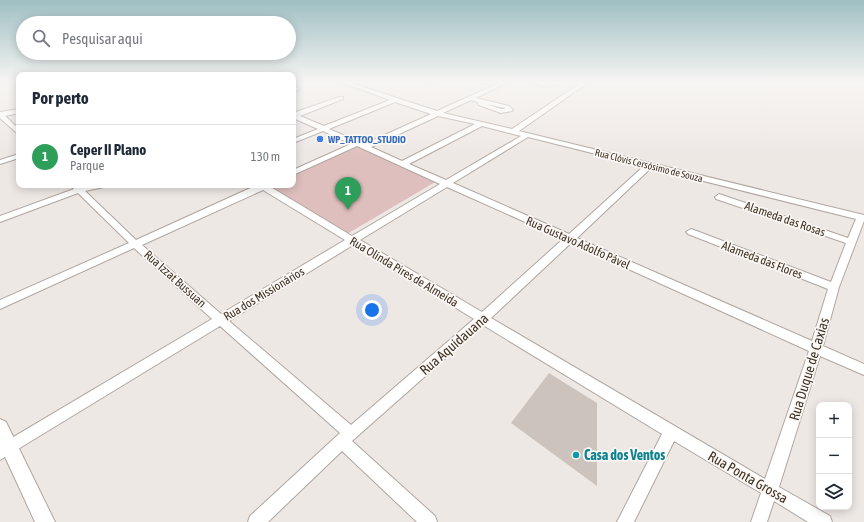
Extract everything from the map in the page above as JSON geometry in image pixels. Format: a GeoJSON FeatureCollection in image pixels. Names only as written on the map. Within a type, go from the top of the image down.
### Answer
{"type":"FeatureCollection","features":[{"type":"Feature","properties":{"kind":"street"},"geometry":{"type":"LineString","coordinates":[[296,113],[310,106]]}},
{"type":"Feature","properties":{"kind":"street"},"geometry":{"type":"LineString","coordinates":[[296,113],[316,106]]}},
{"type":"Feature","properties":{"kind":"street"},"geometry":{"type":"LineString","coordinates":[[296,140],[378,106]]}},
{"type":"Feature","properties":{"kind":"street","name":"Rua Clóvis Cersósimo de Souza"},"geometry":{"type":"LineString","coordinates":[[414,106],[431,112],[863,218]]}},
{"type":"Feature","properties":{"kind":"street"},"geometry":{"type":"LineString","coordinates":[[296,172],[361,145],[431,112],[447,106]]}},
{"type":"Feature","properties":{"kind":"street"},"geometry":{"type":"LineString","coordinates":[[514,132],[551,106]]}},
{"type":"Feature","properties":{"kind":"street"},"geometry":{"type":"LineString","coordinates":[[1,116],[16,112]]}},
{"type":"Feature","properties":{"kind":"street"},"geometry":{"type":"LineString","coordinates":[[1,116],[16,114]]}},
{"type":"Feature","properties":{"kind":"street","name":"Rua Gustavo Adolfo Pável"},"geometry":{"type":"LineString","coordinates":[[296,115],[864,370]]}},
{"type":"Feature","properties":{"kind":"street"},"geometry":{"type":"LineString","coordinates":[[1,116],[16,129]]}},
{"type":"Feature","properties":{"kind":"street"},"geometry":{"type":"LineString","coordinates":[[402,164],[481,124]]}},
{"type":"Feature","properties":{"kind":"street","name":"Rua dos Missionários"},"geometry":{"type":"LineString","coordinates":[[5,450],[527,135]]}},
{"type":"Feature","properties":{"kind":"street"},"geometry":{"type":"LineString","coordinates":[[0,157],[16,152]]}},
{"type":"Feature","properties":{"kind":"street"},"geometry":{"type":"LineString","coordinates":[[0,162],[16,157]]}},
{"type":"Feature","properties":{"kind":"street","name":"Rua Aquidauana"},"geometry":{"type":"LineString","coordinates":[[256,522],[346,437],[482,319],[650,165]]}},
{"type":"Feature","properties":{"kind":"street"},"geometry":{"type":"LineString","coordinates":[[0,219],[78,188]]}},
{"type":"Feature","properties":{"kind":"street","name":"Rua Izzat Bussuan"},"geometry":{"type":"LineString","coordinates":[[81,188],[135,244],[220,320],[346,437],[429,522]]}},
{"type":"Feature","properties":{"kind":"street"},"geometry":{"type":"LineString","coordinates":[[0,305],[256,188]]}},
{"type":"Feature","properties":{"kind":"street","name":"Rua Olinda Pires de Almeida"},"geometry":{"type":"LineString","coordinates":[[268,188],[352,241],[671,432]]}},
{"type":"Feature","properties":{"kind":"street","name":"Alameda das Rosas"},"geometry":{"type":"LineString","coordinates":[[719,197],[851,242]]}},
{"type":"Feature","properties":{"kind":"street","name":"Rua Duque de Caxias"},"geometry":{"type":"LineString","coordinates":[[760,522],[816,349],[834,287],[851,242],[863,218]]}},
{"type":"Feature","properties":{"kind":"street","name":"Alameda das Flores"},"geometry":{"type":"LineString","coordinates":[[691,232],[834,287]]}},
{"type":"Feature","properties":{"kind":"street"},"geometry":{"type":"LineString","coordinates":[[0,427],[5,450],[45,522]]}},
{"type":"Feature","properties":{"kind":"street"},"geometry":{"type":"LineString","coordinates":[[625,522],[671,432]]}},
{"type":"Feature","properties":{"kind":"street","name":"Rua Ponta Grossa"},"geometry":{"type":"LineString","coordinates":[[671,432],[824,522]]}},
{"type":"Feature","properties":{"kind":"shaded area"},"geometry":{"type":"Polygon","coordinates":[[[358,146],[437,181],[347,234],[271,188],[296,188],[296,174],[358,146]]]}},
{"type":"Feature","properties":{"kind":"building","name":"Casa dos Ventos"},"geometry":{"type":"Polygon","coordinates":[[[549,373],[597,403],[597,486],[511,423],[549,373]]]}},
{"type":"Feature","properties":{"kind":"place","name":"WP_TATTOO_STUDIO"},"geometry":{"type":"Point","coordinates":[320,139]}},
{"type":"Feature","properties":{"kind":"place","name":"Ceper II Plano"},"geometry":{"type":"Point","coordinates":[348,210]}},
{"type":"Feature","properties":{"kind":"place","name":"Casa dos Ventos"},"geometry":{"type":"Point","coordinates":[576,455]}}]}
